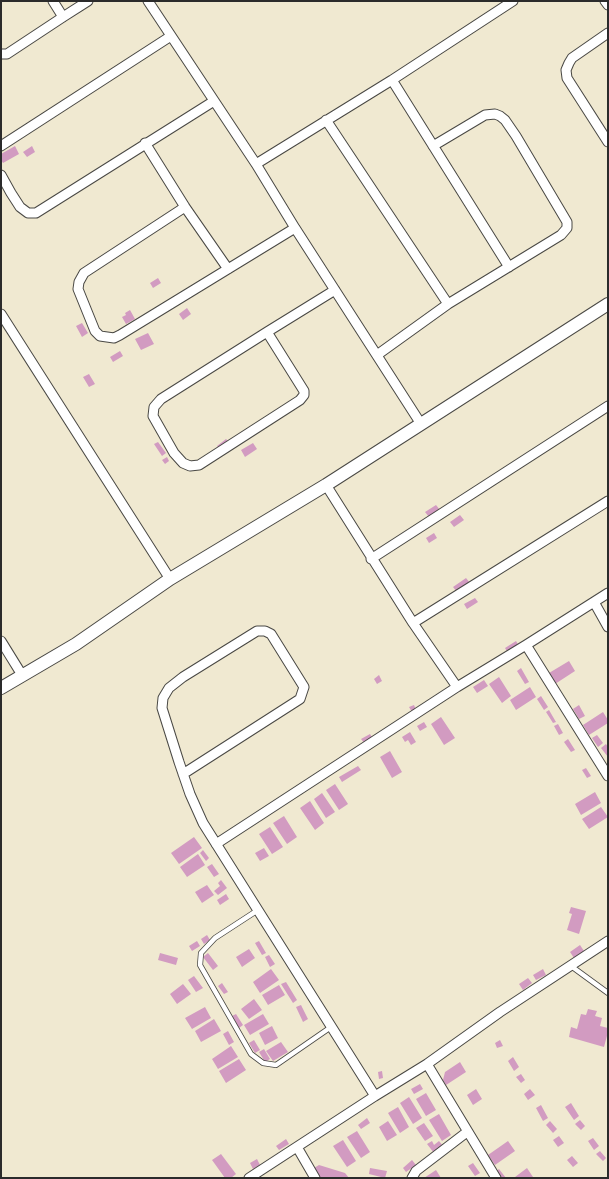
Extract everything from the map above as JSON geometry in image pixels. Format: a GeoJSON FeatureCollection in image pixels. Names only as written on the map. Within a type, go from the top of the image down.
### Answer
{"type":"FeatureCollection","features":[{"type":"Feature","properties":{"kind":"street"},"geometry":{"type":"LineString","coordinates":[[53,1],[63,17]]}},
{"type":"Feature","properties":{"kind":"street"},"geometry":{"type":"LineString","coordinates":[[1,54],[7,54],[88,1]]}},
{"type":"Feature","properties":{"kind":"street"},"geometry":{"type":"LineString","coordinates":[[148,1],[256,164],[295,228],[421,424]]}},
{"type":"Feature","properties":{"kind":"street"},"geometry":{"type":"LineString","coordinates":[[256,164],[392,80],[513,1]]}},
{"type":"Feature","properties":{"kind":"street"},"geometry":{"type":"LineString","coordinates":[[605,1],[608,5]]}},
{"type":"Feature","properties":{"kind":"street"},"geometry":{"type":"LineString","coordinates":[[608,33],[572,58],[567,65],[566,73],[567,78],[608,142]]}},
{"type":"Feature","properties":{"kind":"street"},"geometry":{"type":"LineString","coordinates":[[1,146],[171,36]]}},
{"type":"Feature","properties":{"kind":"street"},"geometry":{"type":"LineString","coordinates":[[392,80],[509,268]]}},
{"type":"Feature","properties":{"kind":"street"},"geometry":{"type":"LineString","coordinates":[[1,175],[20,207],[28,213],[36,213],[214,101]]}},
{"type":"Feature","properties":{"kind":"street"},"geometry":{"type":"LineString","coordinates":[[377,355],[448,304],[563,234],[567,227],[567,222],[505,120],[495,114],[485,115],[433,146]]}},
{"type":"Feature","properties":{"kind":"street"},"geometry":{"type":"LineString","coordinates":[[326,120],[448,304]]}},
{"type":"Feature","properties":{"kind":"street"},"geometry":{"type":"LineString","coordinates":[[145,144],[185,207],[228,269]]}},
{"type":"Feature","properties":{"kind":"street"},"geometry":{"type":"LineString","coordinates":[[185,207],[84,273],[79,282],[78,289],[95,332],[100,336],[114,338],[120,335],[295,228]]}},
{"type":"Feature","properties":{"kind":"street"},"geometry":{"type":"LineString","coordinates":[[267,332],[304,391],[304,395],[300,400],[199,465],[190,466],[184,463],[174,453],[153,416],[154,407],[161,399],[267,332],[335,290]]}},
{"type":"Feature","properties":{"kind":"street"},"geometry":{"type":"LineString","coordinates":[[1,688],[76,644],[170,579],[326,485],[608,304]]}},
{"type":"Feature","properties":{"kind":"street"},"geometry":{"type":"LineString","coordinates":[[1,314],[170,579]]}},
{"type":"Feature","properties":{"kind":"street"},"geometry":{"type":"LineString","coordinates":[[371,559],[608,406]]}},
{"type":"Feature","properties":{"kind":"street"},"geometry":{"type":"LineString","coordinates":[[326,485],[371,559],[457,687]]}},
{"type":"Feature","properties":{"kind":"street"},"geometry":{"type":"LineString","coordinates":[[413,623],[608,501]]}},
{"type":"Feature","properties":{"kind":"street"},"geometry":{"type":"LineString","coordinates":[[216,844],[457,687],[608,593]]}},
{"type":"Feature","properties":{"kind":"street"},"geometry":{"type":"LineString","coordinates":[[594,602],[608,627]]}},
{"type":"Feature","properties":{"kind":"street"},"geometry":{"type":"LineString","coordinates":[[183,774],[300,699],[304,688],[271,634],[265,631],[257,631],[183,677],[169,688],[163,698],[162,708],[183,774],[190,794],[203,823],[375,1096]]}},
{"type":"Feature","properties":{"kind":"street"},"geometry":{"type":"LineString","coordinates":[[1,641],[22,675]]}},
{"type":"Feature","properties":{"kind":"street"},"geometry":{"type":"LineString","coordinates":[[526,645],[608,776]]}},
{"type":"Feature","properties":{"kind":"street"},"geometry":{"type":"LineString","coordinates":[[249,1178],[427,1064],[500,1012],[608,941]]}},
{"type":"Feature","properties":{"kind":"street"},"geometry":{"type":"LineString","coordinates":[[427,1064],[496,1178]]}},
{"type":"Feature","properties":{"kind":"street"},"geometry":{"type":"LineString","coordinates":[[412,1178],[416,1171],[468,1132]]}},
{"type":"Feature","properties":{"kind":"street"},"geometry":{"type":"LineString","coordinates":[[297,1147],[315,1178]]}},
{"type":"Feature","properties":{"kind":"lane"},"geometry":{"type":"LineString","coordinates":[[258,910],[215,938],[202,953],[200,965],[251,1054],[263,1063],[276,1065],[331,1027]]}},
{"type":"Feature","properties":{"kind":"lane"},"geometry":{"type":"LineString","coordinates":[[571,966],[608,994]]}},
{"type":"Feature","properties":{"kind":"building"},"geometry":{"type":"Polygon","coordinates":[[[15,146],[19,154],[3,163],[1,160],[1,154],[15,146]]]}},
{"type":"Feature","properties":{"kind":"building"},"geometry":{"type":"Polygon","coordinates":[[[32,146],[35,152],[27,157],[23,152],[32,146]]]}},
{"type":"Feature","properties":{"kind":"building"},"geometry":{"type":"Polygon","coordinates":[[[158,278],[161,283],[153,288],[150,283],[158,278]]]}},
{"type":"Feature","properties":{"kind":"building"},"geometry":{"type":"Polygon","coordinates":[[[187,308],[191,314],[183,320],[179,314],[187,308]]]}},
{"type":"Feature","properties":{"kind":"building"},"geometry":{"type":"Polygon","coordinates":[[[130,310],[135,319],[126,324],[122,317],[130,310]]]}},
{"type":"Feature","properties":{"kind":"building"},"geometry":{"type":"Polygon","coordinates":[[[82,323],[88,333],[82,337],[76,326],[82,323]]]}},
{"type":"Feature","properties":{"kind":"building"},"geometry":{"type":"Polygon","coordinates":[[[148,333],[154,344],[141,350],[135,339],[148,333]]]}},
{"type":"Feature","properties":{"kind":"building"},"geometry":{"type":"Polygon","coordinates":[[[120,351],[123,356],[113,362],[110,357],[120,351]]]}},
{"type":"Feature","properties":{"kind":"building"},"geometry":{"type":"Polygon","coordinates":[[[89,374],[95,384],[89,387],[83,377],[89,374]]]}},
{"type":"Feature","properties":{"kind":"building"},"geometry":{"type":"Polygon","coordinates":[[[226,439],[230,443],[220,450],[217,446],[226,439]]]}},
{"type":"Feature","properties":{"kind":"building"},"geometry":{"type":"Polygon","coordinates":[[[158,442],[166,453],[162,456],[154,444],[158,442]]]}},
{"type":"Feature","properties":{"kind":"building"},"geometry":{"type":"Polygon","coordinates":[[[253,443],[257,449],[245,457],[241,450],[253,443]]]}},
{"type":"Feature","properties":{"kind":"building"},"geometry":{"type":"Polygon","coordinates":[[[167,457],[169,461],[165,464],[162,460],[167,457]]]}},
{"type":"Feature","properties":{"kind":"building"},"geometry":{"type":"Polygon","coordinates":[[[436,505],[440,510],[429,517],[425,512],[436,505]]]}},
{"type":"Feature","properties":{"kind":"building"},"geometry":{"type":"Polygon","coordinates":[[[460,515],[464,520],[454,527],[450,522],[460,515]]]}},
{"type":"Feature","properties":{"kind":"building"},"geometry":{"type":"Polygon","coordinates":[[[434,533],[437,538],[429,543],[426,538],[434,533]]]}},
{"type":"Feature","properties":{"kind":"building"},"geometry":{"type":"Polygon","coordinates":[[[466,578],[470,583],[457,592],[453,587],[466,578]]]}},
{"type":"Feature","properties":{"kind":"building"},"geometry":{"type":"Polygon","coordinates":[[[475,598],[478,602],[467,609],[464,604],[475,598]]]}},
{"type":"Feature","properties":{"kind":"building"},"geometry":{"type":"Polygon","coordinates":[[[516,641],[519,646],[508,653],[505,648],[516,641]]]}},
{"type":"Feature","properties":{"kind":"building"},"geometry":{"type":"Polygon","coordinates":[[[569,661],[575,671],[555,684],[549,673],[569,661]]]}},
{"type":"Feature","properties":{"kind":"building"},"geometry":{"type":"Polygon","coordinates":[[[521,668],[529,682],[525,684],[517,671],[521,668]]]}},
{"type":"Feature","properties":{"kind":"building"},"geometry":{"type":"Polygon","coordinates":[[[379,675],[382,681],[377,684],[374,679],[379,675]]]}},
{"type":"Feature","properties":{"kind":"building"},"geometry":{"type":"Polygon","coordinates":[[[499,677],[511,696],[502,703],[489,684],[499,677]]]}},
{"type":"Feature","properties":{"kind":"building"},"geometry":{"type":"Polygon","coordinates":[[[484,680],[488,686],[477,693],[473,687],[484,680]]]}},
{"type":"Feature","properties":{"kind":"building"},"geometry":{"type":"Polygon","coordinates":[[[530,687],[536,697],[516,710],[510,700],[530,687]]]}},
{"type":"Feature","properties":{"kind":"building"},"geometry":{"type":"Polygon","coordinates":[[[541,696],[548,707],[544,710],[537,699],[541,696]]]}},
{"type":"Feature","properties":{"kind":"building"},"geometry":{"type":"Polygon","coordinates":[[[414,705],[416,710],[412,712],[409,707],[414,705]]]}},
{"type":"Feature","properties":{"kind":"building"},"geometry":{"type":"Polygon","coordinates":[[[579,705],[585,716],[579,719],[573,709],[579,705]]]}},
{"type":"Feature","properties":{"kind":"building"},"geometry":{"type":"Polygon","coordinates":[[[549,710],[556,722],[553,723],[546,712],[549,710]]]}},
{"type":"Feature","properties":{"kind":"building"},"geometry":{"type":"Polygon","coordinates":[[[603,712],[608,720],[608,723],[589,735],[583,725],[603,712]]]}},
{"type":"Feature","properties":{"kind":"building"},"geometry":{"type":"Polygon","coordinates":[[[441,717],[455,738],[444,745],[431,724],[441,717]]]}},
{"type":"Feature","properties":{"kind":"building"},"geometry":{"type":"Polygon","coordinates":[[[424,722],[427,727],[420,731],[417,726],[424,722]]]}},
{"type":"Feature","properties":{"kind":"building"},"geometry":{"type":"Polygon","coordinates":[[[558,724],[563,733],[559,735],[554,726],[558,724]]]}},
{"type":"Feature","properties":{"kind":"building"},"geometry":{"type":"Polygon","coordinates":[[[410,732],[416,742],[411,745],[408,740],[405,742],[402,737],[410,732]]]}},
{"type":"Feature","properties":{"kind":"building"},"geometry":{"type":"Polygon","coordinates":[[[370,734],[373,739],[365,744],[361,739],[370,734]]]}},
{"type":"Feature","properties":{"kind":"building"},"geometry":{"type":"Polygon","coordinates":[[[597,735],[603,743],[598,747],[592,738],[597,735]]]}},
{"type":"Feature","properties":{"kind":"building"},"geometry":{"type":"Polygon","coordinates":[[[568,739],[575,750],[571,752],[564,742],[568,739]]]}},
{"type":"Feature","properties":{"kind":"building"},"geometry":{"type":"Polygon","coordinates":[[[606,744],[608,747],[608,757],[601,748],[606,744]]]}},
{"type":"Feature","properties":{"kind":"building"},"geometry":{"type":"Polygon","coordinates":[[[390,751],[402,772],[392,778],[380,757],[390,751]]]}},
{"type":"Feature","properties":{"kind":"building"},"geometry":{"type":"Polygon","coordinates":[[[358,766],[361,770],[342,782],[339,777],[358,766]]]}},
{"type":"Feature","properties":{"kind":"building"},"geometry":{"type":"Polygon","coordinates":[[[586,768],[591,776],[587,778],[582,770],[586,768]]]}},
{"type":"Feature","properties":{"kind":"building"},"geometry":{"type":"Polygon","coordinates":[[[335,784],[348,804],[339,810],[326,790],[335,784]]]}},
{"type":"Feature","properties":{"kind":"building"},"geometry":{"type":"Polygon","coordinates":[[[595,792],[601,803],[581,815],[575,804],[595,792]]]}},
{"type":"Feature","properties":{"kind":"building"},"geometry":{"type":"Polygon","coordinates":[[[322,793],[335,812],[326,818],[314,799],[322,793]]]}},
{"type":"Feature","properties":{"kind":"building"},"geometry":{"type":"Polygon","coordinates":[[[310,801],[324,823],[315,830],[300,808],[310,801]]]}},
{"type":"Feature","properties":{"kind":"building"},"geometry":{"type":"Polygon","coordinates":[[[601,807],[608,817],[589,829],[582,819],[601,807]]]}},
{"type":"Feature","properties":{"kind":"building"},"geometry":{"type":"Polygon","coordinates":[[[284,816],[297,837],[287,844],[273,823],[284,816]]]}},
{"type":"Feature","properties":{"kind":"building"},"geometry":{"type":"Polygon","coordinates":[[[270,827],[283,847],[272,854],[259,834],[270,827]]]}},
{"type":"Feature","properties":{"kind":"building"},"geometry":{"type":"Polygon","coordinates":[[[194,837],[202,848],[179,864],[171,853],[194,837]]]}},
{"type":"Feature","properties":{"kind":"building"},"geometry":{"type":"Polygon","coordinates":[[[264,848],[269,856],[260,861],[255,853],[264,848]]]}},
{"type":"Feature","properties":{"kind":"building"},"geometry":{"type":"Polygon","coordinates":[[[203,850],[209,858],[206,861],[200,853],[203,850]]]}},
{"type":"Feature","properties":{"kind":"building"},"geometry":{"type":"Polygon","coordinates":[[[198,854],[205,865],[187,877],[180,867],[198,854]]]}},
{"type":"Feature","properties":{"kind":"building"},"geometry":{"type":"Polygon","coordinates":[[[212,864],[219,874],[214,877],[207,867],[212,864]]]}},
{"type":"Feature","properties":{"kind":"building"},"geometry":{"type":"Polygon","coordinates":[[[221,880],[227,888],[218,895],[214,891],[220,886],[218,883],[221,880]]]}},
{"type":"Feature","properties":{"kind":"building"},"geometry":{"type":"Polygon","coordinates":[[[207,885],[214,895],[202,903],[195,892],[207,885]]]}},
{"type":"Feature","properties":{"kind":"building"},"geometry":{"type":"Polygon","coordinates":[[[226,894],[229,899],[220,905],[217,900],[226,894]]]}},
{"type":"Feature","properties":{"kind":"building"},"geometry":{"type":"Polygon","coordinates":[[[571,907],[586,911],[579,934],[567,930],[572,914],[569,913],[571,907]]]}},
{"type":"Feature","properties":{"kind":"building"},"geometry":{"type":"Polygon","coordinates":[[[207,935],[210,940],[204,944],[201,939],[207,935]]]}},
{"type":"Feature","properties":{"kind":"building"},"geometry":{"type":"Polygon","coordinates":[[[197,941],[200,946],[192,951],[189,946],[197,941]]]}},
{"type":"Feature","properties":{"kind":"building"},"geometry":{"type":"Polygon","coordinates":[[[259,941],[266,953],[262,955],[255,943],[259,941]]]}},
{"type":"Feature","properties":{"kind":"building"},"geometry":{"type":"Polygon","coordinates":[[[580,945],[584,951],[574,958],[570,952],[580,945]]]}},
{"type":"Feature","properties":{"kind":"building"},"geometry":{"type":"Polygon","coordinates":[[[249,949],[255,958],[242,967],[236,957],[249,949]]]}},
{"type":"Feature","properties":{"kind":"building"},"geometry":{"type":"Polygon","coordinates":[[[160,953],[178,958],[176,965],[158,960],[160,953]]]}},
{"type":"Feature","properties":{"kind":"building"},"geometry":{"type":"Polygon","coordinates":[[[208,953],[218,966],[213,970],[203,957],[208,953]]]}},
{"type":"Feature","properties":{"kind":"building"},"geometry":{"type":"Polygon","coordinates":[[[269,955],[275,964],[270,967],[265,957],[269,955]]]}},
{"type":"Feature","properties":{"kind":"building"},"geometry":{"type":"Polygon","coordinates":[[[271,969],[279,980],[260,993],[253,982],[271,969]]]}},
{"type":"Feature","properties":{"kind":"building"},"geometry":{"type":"Polygon","coordinates":[[[543,969],[546,975],[536,980],[533,975],[543,969]]]}},
{"type":"Feature","properties":{"kind":"building"},"geometry":{"type":"Polygon","coordinates":[[[194,976],[203,988],[196,992],[188,980],[194,976]]]}},
{"type":"Feature","properties":{"kind":"building"},"geometry":{"type":"Polygon","coordinates":[[[528,978],[532,983],[523,990],[519,984],[528,978]]]}},
{"type":"Feature","properties":{"kind":"building"},"geometry":{"type":"Polygon","coordinates":[[[286,982],[297,1000],[293,1003],[281,984],[286,982]]]}},
{"type":"Feature","properties":{"kind":"building"},"geometry":{"type":"Polygon","coordinates":[[[222,983],[228,992],[224,994],[218,986],[222,983]]]}},
{"type":"Feature","properties":{"kind":"building"},"geometry":{"type":"Polygon","coordinates":[[[183,984],[191,994],[177,1004],[170,994],[183,984]]]}},
{"type":"Feature","properties":{"kind":"building"},"geometry":{"type":"Polygon","coordinates":[[[279,985],[285,995],[268,1005],[262,995],[279,985]]]}},
{"type":"Feature","properties":{"kind":"building"},"geometry":{"type":"Polygon","coordinates":[[[254,999],[262,1010],[249,1019],[241,1009],[254,999]]]}},
{"type":"Feature","properties":{"kind":"building"},"geometry":{"type":"Polygon","coordinates":[[[301,1005],[308,1019],[303,1022],[296,1007],[301,1005]]]}},
{"type":"Feature","properties":{"kind":"building"},"geometry":{"type":"Polygon","coordinates":[[[205,1007],[211,1018],[192,1029],[185,1018],[205,1007]]]}},
{"type":"Feature","properties":{"kind":"building"},"geometry":{"type":"Polygon","coordinates":[[[588,1009],[597,1011],[595,1016],[602,1018],[600,1026],[608,1028],[604,1047],[569,1037],[571,1027],[577,1029],[581,1014],[586,1015],[588,1009]]]}},
{"type":"Feature","properties":{"kind":"building"},"geometry":{"type":"Polygon","coordinates":[[[236,1014],[243,1025],[239,1028],[232,1016],[236,1014]]]}},
{"type":"Feature","properties":{"kind":"building"},"geometry":{"type":"Polygon","coordinates":[[[263,1014],[269,1024],[250,1035],[244,1025],[263,1014]]]}},
{"type":"Feature","properties":{"kind":"building"},"geometry":{"type":"Polygon","coordinates":[[[214,1019],[221,1031],[201,1042],[195,1031],[214,1019]]]}},
{"type":"Feature","properties":{"kind":"building"},"geometry":{"type":"Polygon","coordinates":[[[272,1026],[278,1038],[265,1045],[259,1033],[272,1026]]]}},
{"type":"Feature","properties":{"kind":"building"},"geometry":{"type":"Polygon","coordinates":[[[228,1031],[234,1042],[229,1045],[223,1034],[228,1031]]]}},
{"type":"Feature","properties":{"kind":"building"},"geometry":{"type":"Polygon","coordinates":[[[254,1040],[260,1050],[255,1053],[249,1043],[254,1040]]]}},
{"type":"Feature","properties":{"kind":"building"},"geometry":{"type":"Polygon","coordinates":[[[500,1040],[503,1046],[497,1048],[495,1043],[500,1040]]]}},
{"type":"Feature","properties":{"kind":"building"},"geometry":{"type":"Polygon","coordinates":[[[281,1042],[288,1052],[273,1061],[266,1051],[281,1042]]]}},
{"type":"Feature","properties":{"kind":"building"},"geometry":{"type":"Polygon","coordinates":[[[231,1046],[238,1057],[218,1069],[212,1059],[231,1046]]]}},
{"type":"Feature","properties":{"kind":"building"},"geometry":{"type":"Polygon","coordinates":[[[264,1049],[270,1059],[265,1062],[259,1052],[264,1049]]]}},
{"type":"Feature","properties":{"kind":"building"},"geometry":{"type":"Polygon","coordinates":[[[513,1057],[519,1067],[514,1071],[508,1061],[513,1057]]]}},
{"type":"Feature","properties":{"kind":"building"},"geometry":{"type":"Polygon","coordinates":[[[239,1059],[246,1070],[226,1083],[219,1071],[239,1059]]]}},
{"type":"Feature","properties":{"kind":"building"},"geometry":{"type":"Polygon","coordinates":[[[460,1062],[466,1072],[446,1085],[443,1080],[445,1072],[460,1062]]]}},
{"type":"Feature","properties":{"kind":"building"},"geometry":{"type":"Polygon","coordinates":[[[382,1071],[383,1078],[379,1079],[378,1072],[382,1071]]]}},
{"type":"Feature","properties":{"kind":"building"},"geometry":{"type":"Polygon","coordinates":[[[521,1074],[525,1080],[521,1083],[516,1077],[521,1074]]]}},
{"type":"Feature","properties":{"kind":"building"},"geometry":{"type":"Polygon","coordinates":[[[420,1084],[423,1089],[414,1094],[411,1089],[420,1084]]]}},
{"type":"Feature","properties":{"kind":"building"},"geometry":{"type":"Polygon","coordinates":[[[476,1089],[482,1099],[473,1105],[467,1095],[476,1089]]]}},
{"type":"Feature","properties":{"kind":"building"},"geometry":{"type":"Polygon","coordinates":[[[530,1089],[535,1095],[528,1100],[524,1094],[530,1089]]]}},
{"type":"Feature","properties":{"kind":"building"},"geometry":{"type":"Polygon","coordinates":[[[426,1093],[436,1110],[426,1116],[416,1099],[426,1093]]]}},
{"type":"Feature","properties":{"kind":"building"},"geometry":{"type":"Polygon","coordinates":[[[409,1097],[422,1118],[413,1124],[400,1103],[409,1097]]]}},
{"type":"Feature","properties":{"kind":"building"},"geometry":{"type":"Polygon","coordinates":[[[571,1103],[579,1116],[574,1120],[565,1107],[571,1103]]]}},
{"type":"Feature","properties":{"kind":"building"},"geometry":{"type":"Polygon","coordinates":[[[541,1105],[548,1118],[543,1121],[536,1108],[541,1105]]]}},
{"type":"Feature","properties":{"kind":"building"},"geometry":{"type":"Polygon","coordinates":[[[398,1107],[409,1127],[400,1133],[388,1113],[398,1107]]]}},
{"type":"Feature","properties":{"kind":"building"},"geometry":{"type":"Polygon","coordinates":[[[439,1114],[451,1135],[442,1141],[429,1120],[439,1114]]]}},
{"type":"Feature","properties":{"kind":"building"},"geometry":{"type":"Polygon","coordinates":[[[367,1118],[370,1123],[361,1129],[358,1125],[367,1118]]]}},
{"type":"Feature","properties":{"kind":"building"},"geometry":{"type":"Polygon","coordinates":[[[580,1120],[585,1126],[581,1130],[575,1124],[580,1120]]]}},
{"type":"Feature","properties":{"kind":"building"},"geometry":{"type":"Polygon","coordinates":[[[388,1121],[397,1135],[387,1141],[379,1127],[388,1121]]]}},
{"type":"Feature","properties":{"kind":"building"},"geometry":{"type":"Polygon","coordinates":[[[550,1121],[557,1129],[553,1133],[546,1125],[550,1121]]]}},
{"type":"Feature","properties":{"kind":"building"},"geometry":{"type":"Polygon","coordinates":[[[424,1123],[433,1136],[425,1141],[416,1128],[424,1123]]]}},
{"type":"Feature","properties":{"kind":"building"},"geometry":{"type":"Polygon","coordinates":[[[357,1131],[370,1152],[361,1158],[347,1137],[357,1131]]]}},
{"type":"Feature","properties":{"kind":"building"},"geometry":{"type":"Polygon","coordinates":[[[559,1136],[564,1143],[558,1147],[553,1140],[559,1136]]]}},
{"type":"Feature","properties":{"kind":"building"},"geometry":{"type":"Polygon","coordinates":[[[593,1138],[599,1146],[594,1150],[588,1141],[593,1138]]]}},
{"type":"Feature","properties":{"kind":"building"},"geometry":{"type":"Polygon","coordinates":[[[286,1139],[289,1144],[279,1150],[276,1146],[286,1139]]]}},
{"type":"Feature","properties":{"kind":"building"},"geometry":{"type":"Polygon","coordinates":[[[343,1140],[356,1161],[347,1167],[333,1146],[343,1140]]]}},
{"type":"Feature","properties":{"kind":"building"},"geometry":{"type":"Polygon","coordinates":[[[432,1141],[434,1145],[439,1141],[443,1146],[434,1153],[427,1144],[432,1141]]]}},
{"type":"Feature","properties":{"kind":"building"},"geometry":{"type":"Polygon","coordinates":[[[508,1141],[515,1151],[495,1165],[488,1155],[508,1141]]]}},
{"type":"Feature","properties":{"kind":"building"},"geometry":{"type":"Polygon","coordinates":[[[600,1151],[606,1158],[603,1161],[596,1154],[600,1151]]]}},
{"type":"Feature","properties":{"kind":"building"},"geometry":{"type":"Polygon","coordinates":[[[221,1154],[236,1174],[231,1178],[225,1178],[212,1160],[221,1154]]]}},
{"type":"Feature","properties":{"kind":"building"},"geometry":{"type":"Polygon","coordinates":[[[572,1156],[578,1163],[573,1167],[567,1160],[572,1156]]]}},
{"type":"Feature","properties":{"kind":"building"},"geometry":{"type":"Polygon","coordinates":[[[257,1159],[260,1165],[253,1169],[250,1163],[257,1159]]]}},
{"type":"Feature","properties":{"kind":"building"},"geometry":{"type":"Polygon","coordinates":[[[412,1160],[416,1165],[406,1172],[403,1168],[412,1160]]]}},
{"type":"Feature","properties":{"kind":"building"},"geometry":{"type":"Polygon","coordinates":[[[473,1163],[480,1173],[475,1176],[468,1166],[473,1163]]]}},
{"type":"Feature","properties":{"kind":"building"},"geometry":{"type":"Polygon","coordinates":[[[319,1165],[345,1173],[349,1178],[320,1178],[314,1168],[319,1165]]]}},
{"type":"Feature","properties":{"kind":"building"},"geometry":{"type":"Polygon","coordinates":[[[370,1168],[387,1171],[385,1178],[369,1174],[370,1168]]]}},
{"type":"Feature","properties":{"kind":"building"},"geometry":{"type":"Polygon","coordinates":[[[527,1168],[533,1177],[515,1177],[527,1168]]]}},
{"type":"Feature","properties":{"kind":"building"},"geometry":{"type":"Polygon","coordinates":[[[499,1169],[506,1178],[497,1178],[494,1173],[499,1169]]]}},
{"type":"Feature","properties":{"kind":"building"},"geometry":{"type":"Polygon","coordinates":[[[436,1170],[441,1178],[424,1178],[436,1170]]]}}]}
